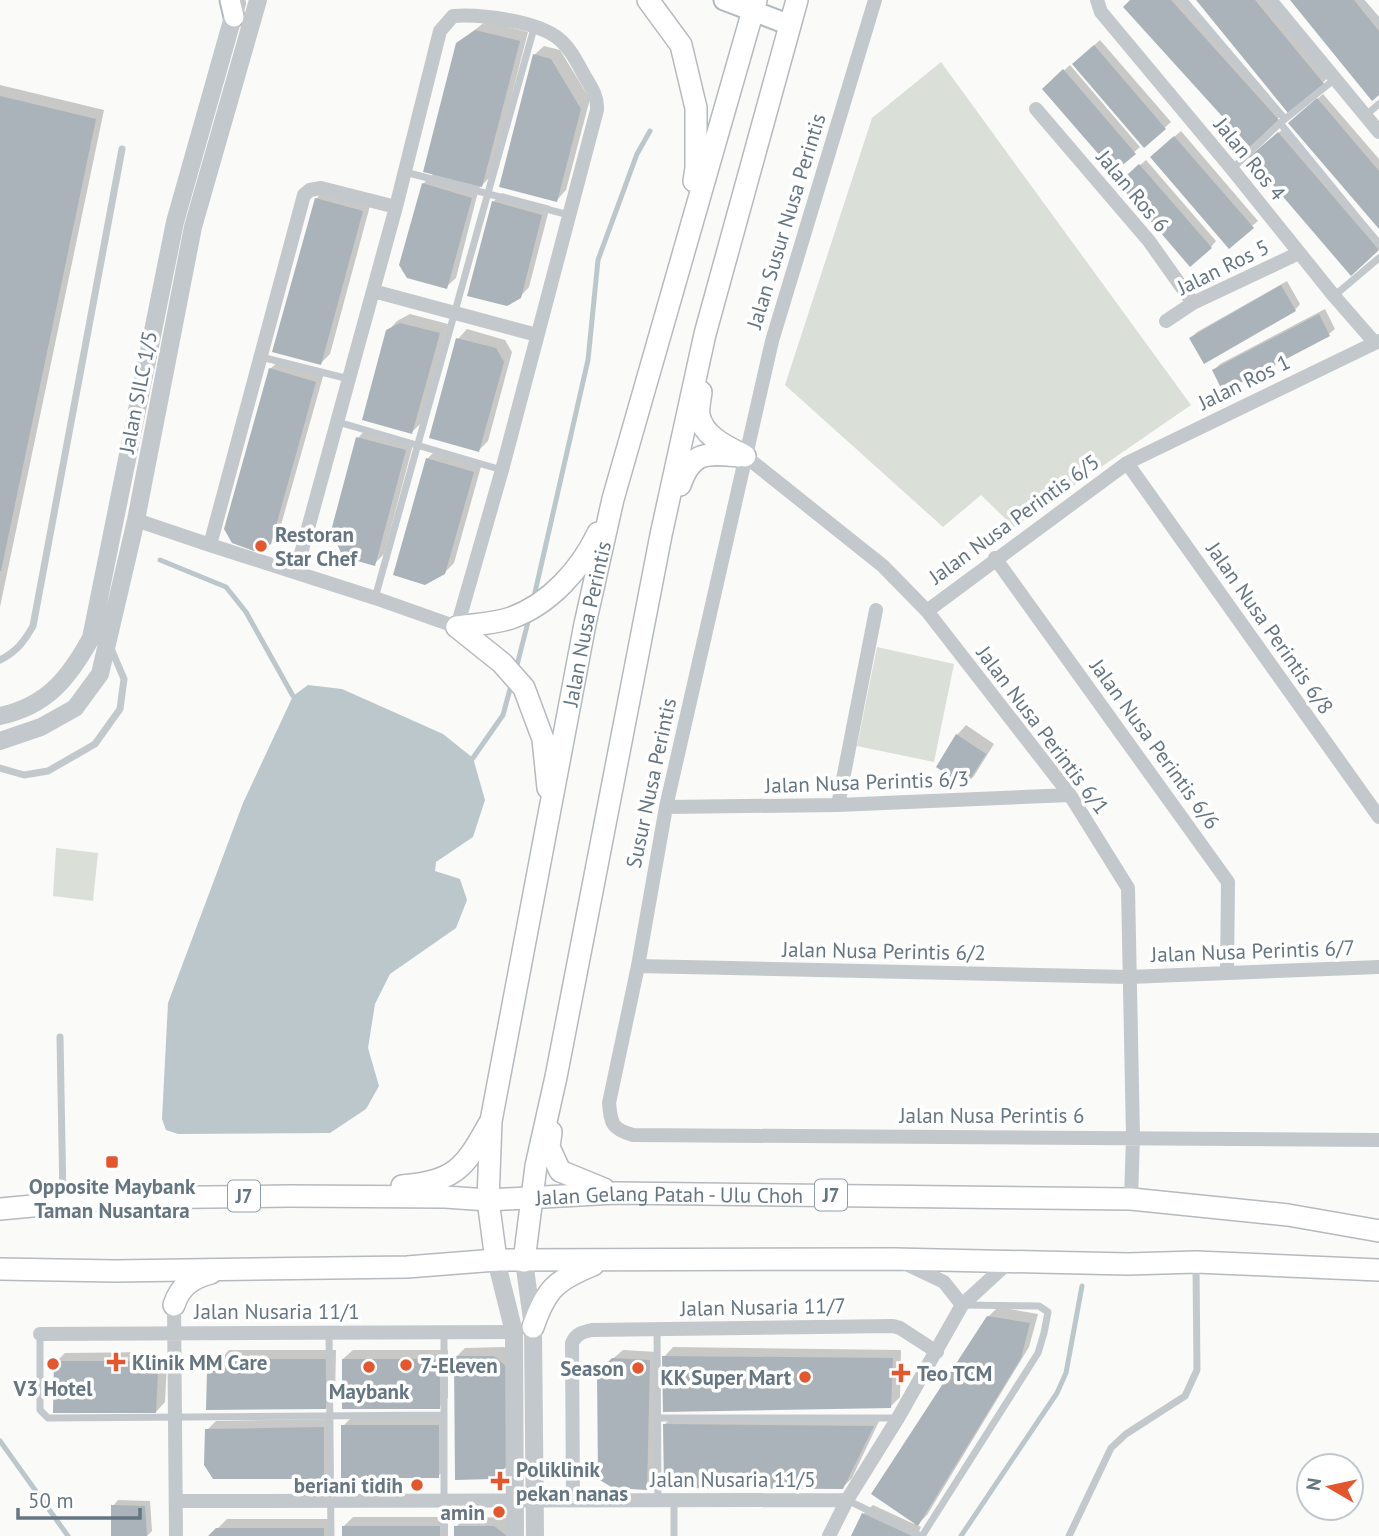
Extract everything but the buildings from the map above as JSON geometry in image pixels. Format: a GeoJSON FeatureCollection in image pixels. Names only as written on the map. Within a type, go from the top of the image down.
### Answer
{"type":"FeatureCollection","features":[{"type":"Feature","properties":{"kind":"main road"},"geometry":{"type":"LineString","coordinates":[[648,0],[681,45],[696,108],[696,168],[676,276]]}},
{"type":"Feature","properties":{"kind":"main road"},"geometry":{"type":"LineString","coordinates":[[724,0],[754,5],[790,25]]}},
{"type":"Feature","properties":{"kind":"main road"},"geometry":{"type":"LineString","coordinates":[[524,1261],[536,1166],[556,1077],[661,535],[705,334],[797,0]]}},
{"type":"Feature","properties":{"kind":"main road","name":"Jalan Nusa Perintis"},"geometry":{"type":"LineString","coordinates":[[496,1260],[488,1200],[491,1121],[585,624],[613,499],[754,5]]}},
{"type":"Feature","properties":{"kind":"main road"},"geometry":{"type":"LineString","coordinates":[[705,334],[699,415],[705,430],[745,456]]}},
{"type":"Feature","properties":{"kind":"main road"},"geometry":{"type":"LineString","coordinates":[[661,535],[687,465],[702,455],[745,456]]}},
{"type":"Feature","properties":{"kind":"main road"},"geometry":{"type":"LineString","coordinates":[[457,627],[510,618],[536,606],[559,588],[590,550],[613,499]]}},
{"type":"Feature","properties":{"kind":"main road"},"geometry":{"type":"LineString","coordinates":[[457,627],[502,663],[524,688],[542,739],[550,809]]}},
{"type":"Feature","properties":{"kind":"main road"},"geometry":{"type":"LineString","coordinates":[[556,1077],[549,1147],[554,1161],[560,1171],[582,1182],[616,1193]]}},
{"type":"Feature","properties":{"kind":"main road"},"geometry":{"type":"LineString","coordinates":[[289,1196],[426,1184],[453,1174],[470,1158],[491,1121]]}},
{"type":"Feature","properties":{"kind":"main road","name":"Jalan Gelang Patah - Ulu Choh"},"geometry":{"type":"LineString","coordinates":[[0,1209],[117,1198],[289,1196],[445,1197],[488,1200],[616,1193],[1132,1199],[1288,1215],[1379,1231]]}},
{"type":"Feature","properties":{"kind":"main road"},"geometry":{"type":"LineString","coordinates":[[523,1329],[552,1289],[566,1276],[608,1259]]}},
{"type":"Feature","properties":{"kind":"main road"},"geometry":{"type":"LineString","coordinates":[[0,1269],[407,1267],[496,1260],[894,1259],[1128,1264],[1196,1262],[1379,1270]]}},
{"type":"Feature","properties":{"kind":"main road"},"geometry":{"type":"LineString","coordinates":[[174,1305],[179,1290],[190,1281],[208,1274],[241,1269]]}},
{"type":"Feature","properties":{"kind":"main road"},"geometry":{"type":"LineString","coordinates":[[116,1270],[160,1280],[168,1288],[174,1305]]}},
{"type":"Feature","properties":{"kind":"street","name":"Jalan SILC 1/5"},"geometry":{"type":"LineString","coordinates":[[0,741],[41,727],[75,708],[100,674],[136,520],[193,227],[258,0]]}},
{"type":"Feature","properties":{"kind":"street","name":"Jalan Susur Nusa Perintis"},"geometry":{"type":"LineString","coordinates":[[745,456],[772,341],[875,0]]}},
{"type":"Feature","properties":{"kind":"street","name":"Jalan Ros 4"},"geometry":{"type":"LineString","coordinates":[[1097,0],[1101,12],[1334,296],[1377,342]]}},
{"type":"Feature","properties":{"kind":"street"},"geometry":{"type":"LineString","coordinates":[[1270,0],[1379,132]]}},
{"type":"Feature","properties":{"kind":"street","name":"Jalan SILC 1/5"},"geometry":{"type":"LineString","coordinates":[[0,716],[18,712],[50,694],[74,668],[90,638],[175,222],[234,6]]}},
{"type":"Feature","properties":{"kind":"street"},"geometry":{"type":"LineString","coordinates":[[136,520],[457,627],[502,470],[597,101],[570,50],[552,34],[476,15],[453,16],[440,31],[396,206],[296,572]]}},
{"type":"Feature","properties":{"kind":"street","name":"Jalan Ros 6"},"geometry":{"type":"LineString","coordinates":[[1036,109],[1149,241],[1193,303]]}},
{"type":"Feature","properties":{"kind":"street"},"geometry":{"type":"LineString","coordinates":[[209,545],[304,195],[310,190],[321,188],[396,206]]}},
{"type":"Feature","properties":{"kind":"street","name":"Jalan Ros 5"},"geometry":{"type":"LineString","coordinates":[[1166,321],[1193,303],[1299,253]]}},
{"type":"Feature","properties":{"kind":"street"},"geometry":{"type":"LineString","coordinates":[[373,291],[537,335]]}},
{"type":"Feature","properties":{"kind":"street","name":"Jalan Ros 1"},"geometry":{"type":"LineString","coordinates":[[1127,463],[1377,342]]}},
{"type":"Feature","properties":{"kind":"street","name":"Jalan Nusa Perintis 6/1"},"geometry":{"type":"LineString","coordinates":[[745,456],[883,566],[927,611],[1070,795],[1128,888],[1132,1199]]}},
{"type":"Feature","properties":{"kind":"street","name":"Susur Nusa Perintis"},"geometry":{"type":"LineString","coordinates":[[611,1121],[609,1103],[638,966],[666,807],[745,456]]}},
{"type":"Feature","properties":{"kind":"street","name":"Jalan Nusa Perintis 6/5"},"geometry":{"type":"LineString","coordinates":[[927,611],[995,558],[1127,463]]}},
{"type":"Feature","properties":{"kind":"street","name":"Jalan Nusa Perintis 6/8"},"geometry":{"type":"LineString","coordinates":[[1127,463],[1379,817]]}},
{"type":"Feature","properties":{"kind":"street","name":"Jalan Nusa Perintis 6/6"},"geometry":{"type":"LineString","coordinates":[[995,558],[1228,882],[1227,972]]}},
{"type":"Feature","properties":{"kind":"street"},"geometry":{"type":"LineString","coordinates":[[838,805],[876,610]]}},
{"type":"Feature","properties":{"kind":"street","name":"Jalan Nusa Perintis 6/3"},"geometry":{"type":"LineString","coordinates":[[666,807],[838,805],[1070,795]]}},
{"type":"Feature","properties":{"kind":"street","name":"Jalan Nusa Perintis 6/2"},"geometry":{"type":"LineString","coordinates":[[638,966],[1129,977]]}},
{"type":"Feature","properties":{"kind":"street","name":"Jalan Nusa Perintis 6/7"},"geometry":{"type":"LineString","coordinates":[[1129,977],[1379,967]]}},
{"type":"Feature","properties":{"kind":"street","name":"Jalan Nusa Perintis 6"},"geometry":{"type":"LineString","coordinates":[[611,1121],[618,1131],[633,1135],[1379,1140]]}},
{"type":"Feature","properties":{"kind":"street"},"geometry":{"type":"LineString","coordinates":[[894,1259],[944,1282],[962,1305]]}},
{"type":"Feature","properties":{"kind":"street"},"geometry":{"type":"LineString","coordinates":[[496,1260],[523,1329],[535,1536]]}},
{"type":"Feature","properties":{"kind":"street"},"geometry":{"type":"LineString","coordinates":[[515,1536],[514,1500],[524,1261]]}},
{"type":"Feature","properties":{"kind":"street"},"geometry":{"type":"LineString","coordinates":[[829,1536],[962,1305],[1010,1261]]}},
{"type":"Feature","properties":{"kind":"street"},"geometry":{"type":"LineString","coordinates":[[174,1305],[176,1536]]}},
{"type":"Feature","properties":{"kind":"street","name":"Jalan Nusaria 11/7"},"geometry":{"type":"LineString","coordinates":[[573,1500],[572,1343],[575,1336],[583,1332],[592,1329],[893,1326],[936,1352]]}},
{"type":"Feature","properties":{"kind":"street","name":"Jalan Nusaria 11/1"},"geometry":{"type":"LineString","coordinates":[[40,1335],[523,1329]]}},
{"type":"Feature","properties":{"kind":"street","name":"Jalan Nusaria 11/5"},"geometry":{"type":"LineString","coordinates":[[176,1501],[848,1500]]}},
{"type":"Feature","properties":{"kind":"lane"},"geometry":{"type":"LineString","coordinates":[[1184,0],[1379,244]]}},
{"type":"Feature","properties":{"kind":"lane"},"geometry":{"type":"LineString","coordinates":[[1360,0],[1379,22]]}},
{"type":"Feature","properties":{"kind":"lane"},"geometry":{"type":"LineString","coordinates":[[375,598],[534,28]]}},
{"type":"Feature","properties":{"kind":"lane"},"geometry":{"type":"LineString","coordinates":[[1232,169],[1283,121],[1335,79]]}},
{"type":"Feature","properties":{"kind":"lane"},"geometry":{"type":"LineString","coordinates":[[1365,116],[1379,104]]}},
{"type":"Feature","properties":{"kind":"lane"},"geometry":{"type":"LineString","coordinates":[[0,660],[19,647],[33,626],[122,149]]}},
{"type":"Feature","properties":{"kind":"lane"},"geometry":{"type":"LineString","coordinates":[[405,172],[569,215]]}},
{"type":"Feature","properties":{"kind":"lane"},"geometry":{"type":"LineString","coordinates":[[1334,296],[1379,258]]}},
{"type":"Feature","properties":{"kind":"lane"},"geometry":{"type":"LineString","coordinates":[[260,357],[349,379]]}},
{"type":"Feature","properties":{"kind":"lane"},"geometry":{"type":"LineString","coordinates":[[337,422],[502,470]]}},
{"type":"Feature","properties":{"kind":"lane"},"geometry":{"type":"LineString","coordinates":[[0,768],[24,775],[48,771],[95,744],[120,709],[124,679],[109,642]]}},
{"type":"Feature","properties":{"kind":"lane"},"geometry":{"type":"LineString","coordinates":[[60,1037],[63,1203]]}},
{"type":"Feature","properties":{"kind":"lane"},"geometry":{"type":"LineString","coordinates":[[1069,1536],[1111,1448],[1126,1434],[1185,1396],[1192,1383],[1197,1370],[1196,1262]]}},
{"type":"Feature","properties":{"kind":"lane"},"geometry":{"type":"LineString","coordinates":[[848,1500],[922,1536],[1038,1353],[1048,1312],[1040,1306],[962,1305]]}},
{"type":"Feature","properties":{"kind":"lane"},"geometry":{"type":"LineString","coordinates":[[657,1329],[658,1499]]}},
{"type":"Feature","properties":{"kind":"lane"},"geometry":{"type":"LineString","coordinates":[[329,1332],[331,1536]]}},
{"type":"Feature","properties":{"kind":"lane"},"geometry":{"type":"LineString","coordinates":[[443,1332],[444,1536]]}},
{"type":"Feature","properties":{"kind":"lane"},"geometry":{"type":"LineString","coordinates":[[40,1335],[40,1410],[48,1418],[444,1415]]}},
{"type":"Feature","properties":{"kind":"lane"},"geometry":{"type":"LineString","coordinates":[[657,1418],[898,1418]]}},
{"type":"Feature","properties":{"kind":"lane"},"geometry":{"type":"LineString","coordinates":[[674,1499],[674,1536]]}},
{"type":"Feature","properties":{"kind":"shaded area"},"geometry":{"type":"Polygon","coordinates":[[[941,62],[1191,405],[1014,527],[981,495],[943,527],[785,385],[872,118],[941,62]]]}},
{"type":"Feature","properties":{"kind":"shaded area"},"geometry":{"type":"Polygon","coordinates":[[[877,647],[954,664],[934,762],[857,746],[877,647]]]}},
{"type":"Feature","properties":{"kind":"shaded area"},"geometry":{"type":"Polygon","coordinates":[[[308,685],[342,689],[443,734],[473,758],[485,800],[473,837],[436,862],[435,871],[460,879],[467,900],[456,928],[390,974],[375,1004],[368,1048],[379,1086],[366,1109],[330,1133],[178,1134],[166,1130],[162,1119],[168,1003],[243,803],[293,696],[308,685]]]}},
{"type":"Feature","properties":{"kind":"shaded area"},"geometry":{"type":"Polygon","coordinates":[[[56,848],[98,853],[93,901],[53,896],[56,848]]]}},
{"type":"Feature","properties":{"kind":"waterway"},"geometry":{"type":"LineString","coordinates":[[533,601],[588,360],[598,260],[637,154],[650,131]]}},
{"type":"Feature","properties":{"kind":"waterway"},"geometry":{"type":"LineString","coordinates":[[160,560],[226,587],[246,612],[293,696]]}},
{"type":"Feature","properties":{"kind":"waterway"},"geometry":{"type":"LineString","coordinates":[[516,669],[529,618]]}},
{"type":"Feature","properties":{"kind":"waterway"},"geometry":{"type":"LineString","coordinates":[[473,758],[503,715],[512,682]]}},
{"type":"Feature","properties":{"kind":"waterway"},"geometry":{"type":"LineString","coordinates":[[961,1536],[1057,1393],[1066,1373],[1082,1286]]}},
{"type":"Feature","properties":{"kind":"waterway"},"geometry":{"type":"LineString","coordinates":[[0,1441],[68,1536]]}},
{"type":"Feature","properties":{"kind":"place","name":"Restoran Star Chef"},"geometry":{"type":"Point","coordinates":[261,546]}},
{"type":"Feature","properties":{"kind":"place","name":"Opposite Maybank Taman Nusantara"},"geometry":{"type":"Point","coordinates":[112,1162]}},
{"type":"Feature","properties":{"kind":"place","name":"Klinik MM Care"},"geometry":{"type":"Point","coordinates":[116,1362]}},
{"type":"Feature","properties":{"kind":"place","name":"V3 Hotel"},"geometry":{"type":"Point","coordinates":[53,1364]}},
{"type":"Feature","properties":{"kind":"place","name":"7-Eleven"},"geometry":{"type":"Point","coordinates":[406,1365]}},
{"type":"Feature","properties":{"kind":"place","name":"Maybank"},"geometry":{"type":"Point","coordinates":[369,1367]}},
{"type":"Feature","properties":{"kind":"place","name":"Season"},"geometry":{"type":"Point","coordinates":[638,1368]}},
{"type":"Feature","properties":{"kind":"place","name":"Teo TCM"},"geometry":{"type":"Point","coordinates":[901,1373]}},
{"type":"Feature","properties":{"kind":"place","name":"KK Super Mart"},"geometry":{"type":"Point","coordinates":[805,1377]}},
{"type":"Feature","properties":{"kind":"place","name":"Poliklinik pekan nanas"},"geometry":{"type":"Point","coordinates":[500,1481]}},
{"type":"Feature","properties":{"kind":"place","name":"beriani tidih"},"geometry":{"type":"Point","coordinates":[417,1485]}},
{"type":"Feature","properties":{"kind":"place","name":"amin"},"geometry":{"type":"Point","coordinates":[499,1512]}}]}
